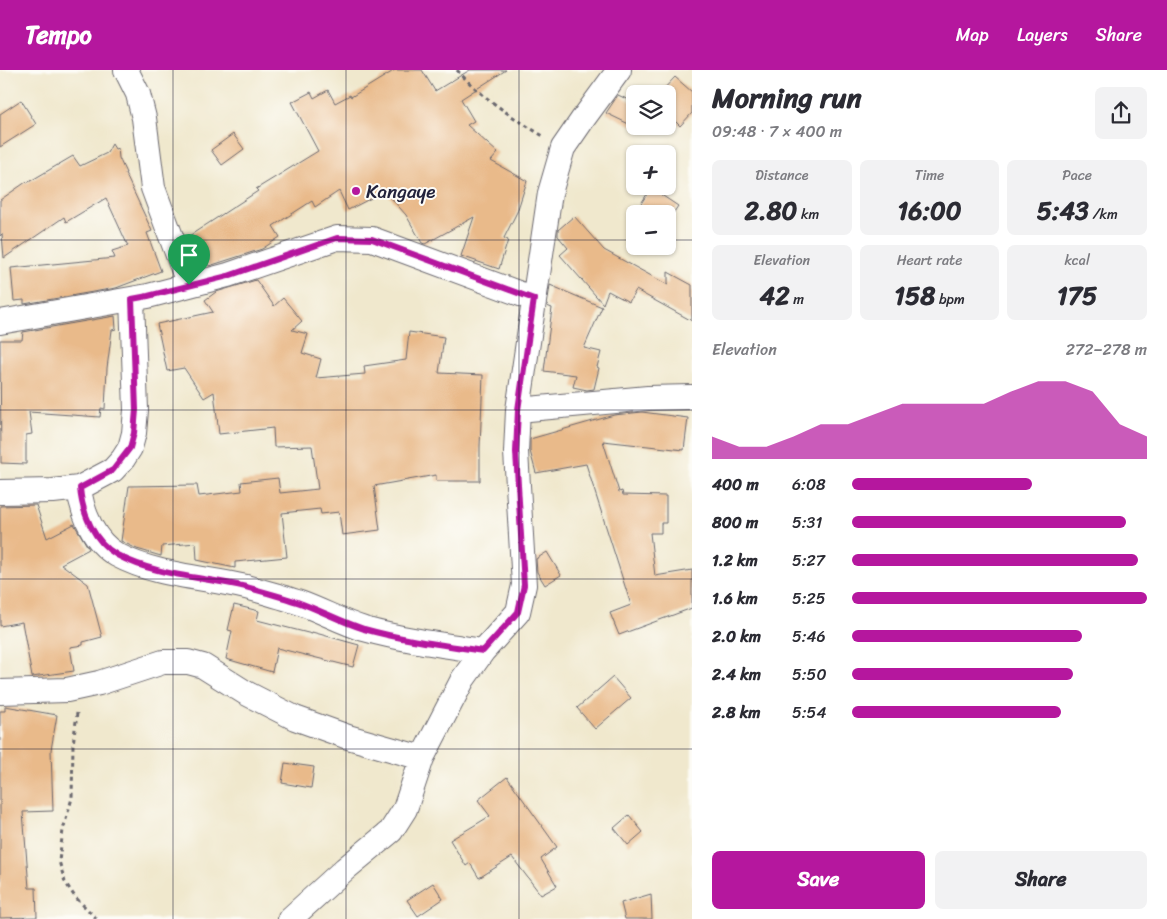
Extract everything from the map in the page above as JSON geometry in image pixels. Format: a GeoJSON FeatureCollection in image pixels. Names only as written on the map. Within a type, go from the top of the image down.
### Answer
{"type":"FeatureCollection","features":[{"type":"Feature","properties":{"kind":"street"},"geometry":{"type":"LineString","coordinates":[[126,70],[138,94],[144,118],[153,188],[189,285]]}},
{"type":"Feature","properties":{"kind":"street"},"geometry":{"type":"LineString","coordinates":[[290,919],[391,830],[405,809],[422,758],[463,679],[483,651],[518,612],[524,585],[516,452],[518,410],[550,194],[563,148],[619,70]]}},
{"type":"Feature","properties":{"kind":"street"},"geometry":{"type":"LineString","coordinates":[[0,322],[132,299],[228,276],[337,238],[372,239],[534,299]]}},
{"type":"Feature","properties":{"kind":"street"},"geometry":{"type":"LineString","coordinates":[[0,492],[53,491],[80,488],[113,470],[130,448],[134,433],[136,410],[132,299]]}},
{"type":"Feature","properties":{"kind":"street"},"geometry":{"type":"LineString","coordinates":[[518,410],[648,398],[692,397]]}},
{"type":"Feature","properties":{"kind":"street"},"geometry":{"type":"LineString","coordinates":[[80,488],[81,504],[86,518],[103,545],[117,555],[148,567],[244,587],[299,603],[362,628],[400,638],[483,651]]}},
{"type":"Feature","properties":{"kind":"street"},"geometry":{"type":"LineString","coordinates":[[0,692],[80,688],[163,662],[188,662],[203,666],[246,693],[295,718],[348,738],[422,758]]}},
{"type":"Feature","properties":{"kind":"path"},"geometry":{"type":"LineString","coordinates":[[457,70],[466,80],[510,116],[563,148]]}},
{"type":"Feature","properties":{"kind":"path"},"geometry":{"type":"LineString","coordinates":[[80,688],[73,745],[72,798],[63,830],[59,861],[64,882],[75,897],[97,919]]}},
{"type":"Feature","properties":{"kind":"building"},"geometry":{"type":"Polygon","coordinates":[[[395,70],[422,70],[435,91],[470,70],[506,70],[461,99],[474,121],[467,125],[498,153],[491,161],[527,181],[517,212],[504,238],[508,240],[499,269],[461,256],[474,217],[425,244],[422,243],[406,215],[385,191],[348,210],[339,191],[315,207],[312,201],[273,226],[280,237],[262,249],[209,266],[189,236],[258,191],[256,189],[318,151],[292,102],[311,92],[314,98],[328,90],[335,103],[350,95],[351,97],[395,70]]]}},
{"type":"Feature","properties":{"kind":"building"},"geometry":{"type":"Polygon","coordinates":[[[675,77],[692,92],[692,113],[680,126],[676,122],[676,85],[667,85],[675,77]]]}},
{"type":"Feature","properties":{"kind":"building"},"geometry":{"type":"Polygon","coordinates":[[[618,95],[626,99],[626,123],[606,113],[618,95]]]}},
{"type":"Feature","properties":{"kind":"building"},"geometry":{"type":"Polygon","coordinates":[[[21,100],[36,124],[0,147],[0,114],[21,100]]]}},
{"type":"Feature","properties":{"kind":"building"},"geometry":{"type":"Polygon","coordinates":[[[233,134],[244,149],[222,165],[211,150],[233,134]]]}},
{"type":"Feature","properties":{"kind":"building"},"geometry":{"type":"Polygon","coordinates":[[[112,144],[115,149],[118,148],[119,158],[125,173],[152,231],[147,233],[161,271],[116,288],[24,304],[24,300],[14,301],[11,268],[115,258],[112,251],[128,246],[106,198],[66,222],[64,217],[4,258],[2,234],[0,236],[0,200],[26,182],[73,156],[80,166],[107,153],[112,144]]]}},
{"type":"Feature","properties":{"kind":"building"},"geometry":{"type":"Polygon","coordinates":[[[646,195],[662,195],[678,206],[676,209],[676,205],[640,205],[646,195]]]}},
{"type":"Feature","properties":{"kind":"building"},"geometry":{"type":"Polygon","coordinates":[[[574,216],[604,250],[668,285],[668,272],[692,285],[692,321],[636,290],[629,302],[608,291],[603,304],[560,255],[568,248],[558,236],[558,230],[574,216]]]}},
{"type":"Feature","properties":{"kind":"building"},"geometry":{"type":"Polygon","coordinates":[[[256,280],[274,306],[283,298],[302,321],[292,330],[308,334],[302,353],[321,359],[316,378],[365,374],[364,366],[406,360],[409,332],[444,337],[439,373],[483,375],[480,481],[436,481],[436,475],[374,486],[380,530],[342,535],[339,512],[321,514],[320,509],[282,513],[287,557],[235,562],[235,568],[197,560],[196,543],[162,546],[161,556],[137,549],[121,541],[129,486],[197,485],[199,496],[242,491],[241,482],[278,478],[280,493],[318,489],[312,446],[274,447],[273,428],[219,434],[214,392],[204,398],[184,368],[167,371],[157,324],[213,312],[205,300],[216,292],[256,280]]]}},
{"type":"Feature","properties":{"kind":"building"},"geometry":{"type":"Polygon","coordinates":[[[550,285],[602,307],[584,348],[601,352],[594,389],[587,390],[573,387],[576,375],[544,371],[552,308],[547,306],[550,285]]]}},
{"type":"Feature","properties":{"kind":"building"},"geometry":{"type":"Polygon","coordinates":[[[115,316],[116,329],[112,330],[107,368],[105,409],[101,408],[100,417],[29,412],[32,434],[26,435],[26,464],[1,463],[0,340],[22,340],[23,332],[115,316]]]}},
{"type":"Feature","properties":{"kind":"building"},"geometry":{"type":"Polygon","coordinates":[[[642,412],[688,418],[684,450],[603,441],[619,492],[622,491],[623,495],[666,496],[666,523],[661,523],[661,533],[650,533],[655,576],[692,570],[692,608],[619,635],[610,613],[631,605],[586,464],[536,473],[530,451],[530,439],[614,415],[642,412]]]}},
{"type":"Feature","properties":{"kind":"building"},"geometry":{"type":"Polygon","coordinates":[[[36,505],[47,538],[74,524],[89,549],[61,564],[88,584],[102,637],[83,642],[83,645],[70,647],[74,671],[32,677],[22,622],[0,626],[0,506],[36,505]]]}},
{"type":"Feature","properties":{"kind":"building"},"geometry":{"type":"Polygon","coordinates":[[[547,552],[561,575],[545,585],[537,572],[536,559],[547,552]]]}},
{"type":"Feature","properties":{"kind":"building"},"geometry":{"type":"Polygon","coordinates":[[[234,605],[259,611],[257,620],[359,645],[353,667],[277,648],[272,672],[226,659],[232,631],[228,630],[234,605]]]}},
{"type":"Feature","properties":{"kind":"building"},"geometry":{"type":"Polygon","coordinates":[[[613,677],[631,698],[595,729],[577,708],[613,677]]]}},
{"type":"Feature","properties":{"kind":"building"},"geometry":{"type":"Polygon","coordinates":[[[5,706],[57,715],[51,750],[53,811],[23,812],[29,888],[36,888],[37,917],[0,918],[0,711],[5,711],[5,706]]]}},
{"type":"Feature","properties":{"kind":"building"},"geometry":{"type":"Polygon","coordinates":[[[285,763],[314,767],[311,788],[282,783],[285,763]]]}},
{"type":"Feature","properties":{"kind":"building"},"geometry":{"type":"Polygon","coordinates":[[[507,777],[557,847],[541,859],[557,886],[541,895],[512,857],[479,878],[470,863],[466,866],[450,840],[490,816],[478,800],[507,777]]]}},
{"type":"Feature","properties":{"kind":"building"},"geometry":{"type":"Polygon","coordinates":[[[629,815],[643,832],[628,845],[614,828],[629,815]]]}},
{"type":"Feature","properties":{"kind":"building"},"geometry":{"type":"Polygon","coordinates":[[[433,883],[443,899],[418,916],[407,900],[433,883]]]}},
{"type":"Feature","properties":{"kind":"building"},"geometry":{"type":"Polygon","coordinates":[[[651,894],[652,919],[625,919],[621,903],[651,894]]]}},
{"type":"Feature","properties":{"kind":"place","name":"Kangaye"},"geometry":{"type":"Point","coordinates":[356,191]}},
{"type":"Feature","properties":{"kind":"route"},"geometry":{"type":"LineString","coordinates":[[337,238],[372,239],[534,299],[518,410],[516,452],[524,585],[518,612],[483,651],[400,638],[362,628],[299,603],[244,587],[148,567],[117,555],[103,545],[86,518],[81,504],[80,488],[113,470],[130,448],[134,433],[136,410],[132,299],[189,285],[228,276],[337,238]]}}]}
